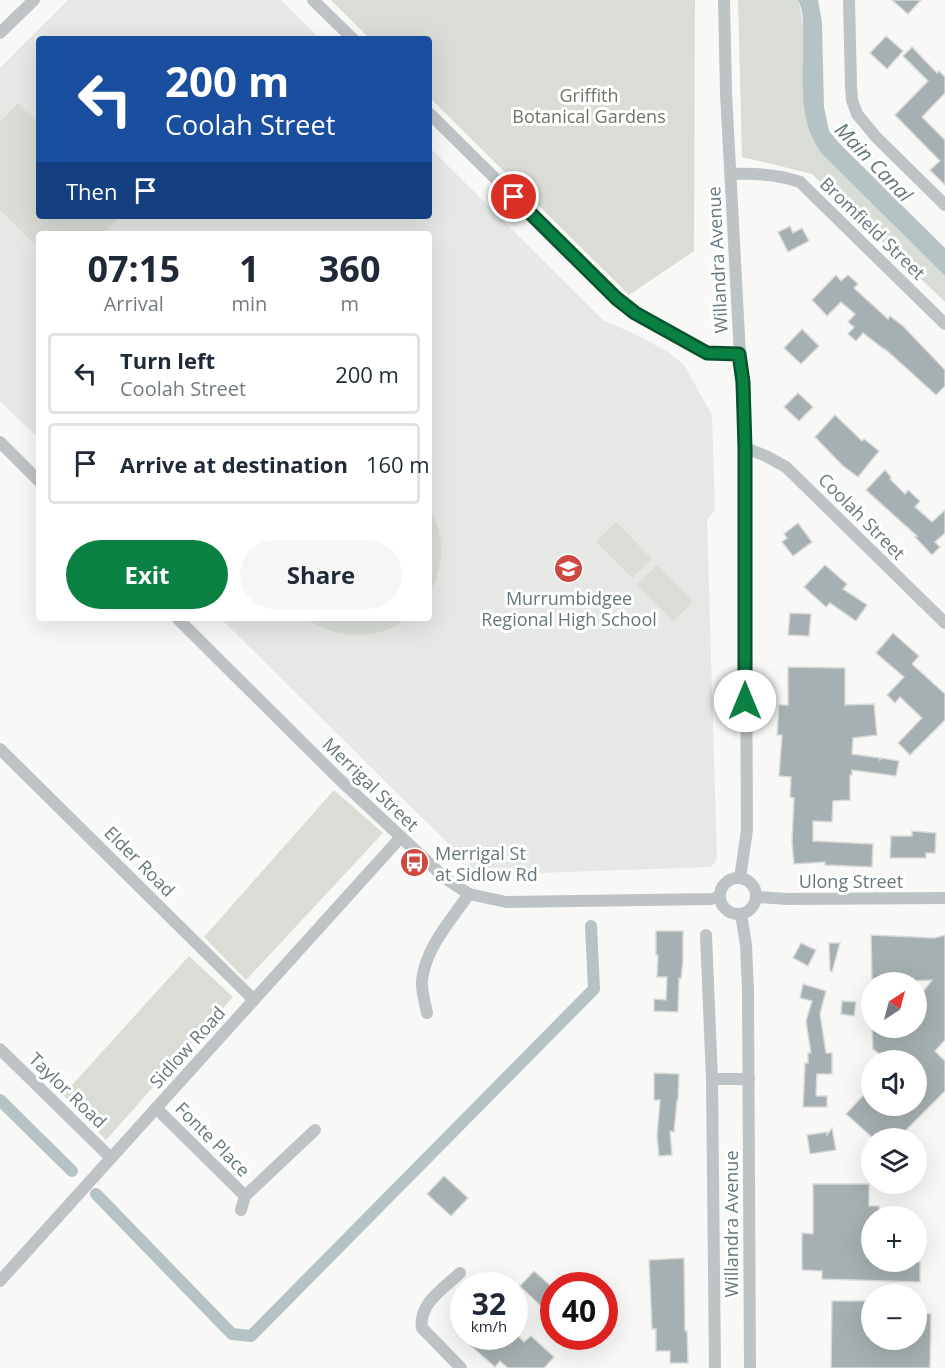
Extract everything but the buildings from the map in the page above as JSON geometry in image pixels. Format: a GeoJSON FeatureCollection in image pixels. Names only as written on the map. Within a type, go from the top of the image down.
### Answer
{"type":"FeatureCollection","features":[{"type":"Feature","properties":{"kind":"street"},"geometry":{"type":"LineString","coordinates":[[0,33],[34,0]]}},
{"type":"Feature","properties":{"kind":"street"},"geometry":{"type":"LineString","coordinates":[[313,0],[350,36]]}},
{"type":"Feature","properties":{"kind":"street","name":"Willandra Avenue"},"geometry":{"type":"LineString","coordinates":[[724,0],[745,448],[747,830],[740,878]]}},
{"type":"Feature","properties":{"kind":"street"},"geometry":{"type":"LineString","coordinates":[[849,0],[851,86],[852,100],[857,114],[876,137],[945,206]]}},
{"type":"Feature","properties":{"kind":"street"},"geometry":{"type":"LineString","coordinates":[[432,116],[616,298],[635,313],[707,353],[739,354]]}},
{"type":"Feature","properties":{"kind":"street","name":"Bromfield Street"},"geometry":{"type":"LineString","coordinates":[[731,174],[784,176],[800,182],[945,324]]}},
{"type":"Feature","properties":{"kind":"street"},"geometry":{"type":"LineString","coordinates":[[0,442],[36,478]]}},
{"type":"Feature","properties":{"kind":"street","name":"Coolah Street"},"geometry":{"type":"LineString","coordinates":[[745,448],[786,467],[945,623]]}},
{"type":"Feature","properties":{"kind":"street","name":"Merrigal Street"},"geometry":{"type":"LineString","coordinates":[[180,621],[338,778],[446,879],[469,894],[506,902],[720,897]]}},
{"type":"Feature","properties":{"kind":"street","name":"Elder Road"},"geometry":{"type":"LineString","coordinates":[[0,749],[254,1000]]}},
{"type":"Feature","properties":{"kind":"street","name":"Sidlow Road"},"geometry":{"type":"LineString","coordinates":[[0,1281],[401,837]]}},
{"type":"Feature","properties":{"kind":"street"},"geometry":{"type":"LineString","coordinates":[[740,878],[747,879],[752,884],[757,897],[752,908],[741,914],[735,914],[722,906],[720,897],[725,883],[730,879],[740,878]]}},
{"type":"Feature","properties":{"kind":"street"},"geometry":{"type":"LineString","coordinates":[[427,1013],[422,980],[429,958],[439,936],[469,894]]}},
{"type":"Feature","properties":{"kind":"street","name":"Ulong Street"},"geometry":{"type":"LineString","coordinates":[[757,897],[787,899],[945,898]]}},
{"type":"Feature","properties":{"kind":"street","name":"Willandra Avenue"},"geometry":{"type":"LineString","coordinates":[[741,914],[747,968],[750,1368]]}},
{"type":"Feature","properties":{"kind":"street","name":"Willandra Avenue"},"geometry":{"type":"LineString","coordinates":[[706,934],[712,1079],[715,1368]]}},
{"type":"Feature","properties":{"kind":"street","name":"Taylor Road"},"geometry":{"type":"LineString","coordinates":[[0,1049],[111,1158]]}},
{"type":"Feature","properties":{"kind":"street"},"geometry":{"type":"LineString","coordinates":[[712,1079],[749,1079]]}},
{"type":"Feature","properties":{"kind":"street","name":"Fonte Place"},"geometry":{"type":"LineString","coordinates":[[156,1108],[245,1196]]}},
{"type":"Feature","properties":{"kind":"street","name":"Fonte Place"},"geometry":{"type":"LineString","coordinates":[[241,1210],[245,1196],[315,1130]]}},
{"type":"Feature","properties":{"kind":"street"},"geometry":{"type":"LineString","coordinates":[[450,1283],[427,1305],[421,1319],[422,1328],[461,1368]]}},
{"type":"Feature","properties":{"kind":"shaded area","name":"Murrumbidgee Regional High School"},"geometry":{"type":"Polygon","coordinates":[[[68,0],[281,0],[317,36],[36,36],[36,219],[432,219],[432,150],[603,320],[668,352],[684,365],[712,415],[715,510],[707,520],[717,859],[711,867],[480,875],[223,621],[432,621],[432,231],[36,231],[36,436],[0,401],[0,68],[68,0]]]}},
{"type":"Feature","properties":{"kind":"shaded area","name":"Main Canal"},"geometry":{"type":"Polygon","coordinates":[[[798,0],[818,0],[822,22],[824,107],[829,131],[945,248],[945,276],[824,156],[815,143],[809,129],[803,100],[803,23],[798,0]]]}},
{"type":"Feature","properties":{"kind":"green space","name":"Griffith Botanical Gardens"},"geometry":{"type":"Polygon","coordinates":[[[331,0],[695,0],[694,251],[629,295],[432,100],[432,36],[367,36],[331,0]]]}},
{"type":"Feature","properties":{"kind":"green space"},"geometry":{"type":"Polygon","coordinates":[[[738,0],[798,0],[824,156],[945,276],[945,302],[812,174],[742,157],[738,0]]]}},
{"type":"Feature","properties":{"kind":"green space"},"geometry":{"type":"Polygon","coordinates":[[[18,103],[36,121],[36,219],[118,219],[106,231],[36,231],[36,246],[0,210],[0,122],[18,103]]]}},
{"type":"Feature","properties":{"kind":"green space"},"geometry":{"type":"Polygon","coordinates":[[[432,513],[438,528],[441,550],[432,588],[432,513]]]}},
{"type":"Feature","properties":{"kind":"green space"},"geometry":{"type":"Polygon","coordinates":[[[616,522],[652,559],[632,578],[596,542],[616,522]]]}},
{"type":"Feature","properties":{"kind":"green space"},"geometry":{"type":"Polygon","coordinates":[[[657,565],[693,602],[673,621],[637,584],[657,565]]]}},
{"type":"Feature","properties":{"kind":"green space"},"geometry":{"type":"Polygon","coordinates":[[[309,621],[402,621],[382,632],[369,635],[342,634],[309,621]]]}},
{"type":"Feature","properties":{"kind":"green space"},"geometry":{"type":"Polygon","coordinates":[[[334,790],[383,833],[246,980],[204,937],[334,790]]]}},
{"type":"Feature","properties":{"kind":"green space"},"geometry":{"type":"Polygon","coordinates":[[[189,956],[233,997],[106,1140],[63,1095],[189,956]]]}},
{"type":"Feature","properties":{"kind":"waterway"},"geometry":{"type":"LineString","coordinates":[[96,1194],[232,1334],[251,1336],[594,989],[591,926]]}},
{"type":"Feature","properties":{"kind":"waterway"},"geometry":{"type":"LineString","coordinates":[[0,1100],[72,1171]]}},
{"type":"Feature","properties":{"kind":"place","name":"Murrumbidgee Regional High School"},"geometry":{"type":"Point","coordinates":[569,569]}},
{"type":"Feature","properties":{"kind":"place","name":"Merrigal St at Sidlow Rd"},"geometry":{"type":"Point","coordinates":[414,863]}},
{"type":"Feature","properties":{"kind":"route"},"geometry":{"type":"LineString","coordinates":[[514,197],[616,298],[635,313],[707,353],[739,354],[743,382],[745,448],[745,701]]}}]}
